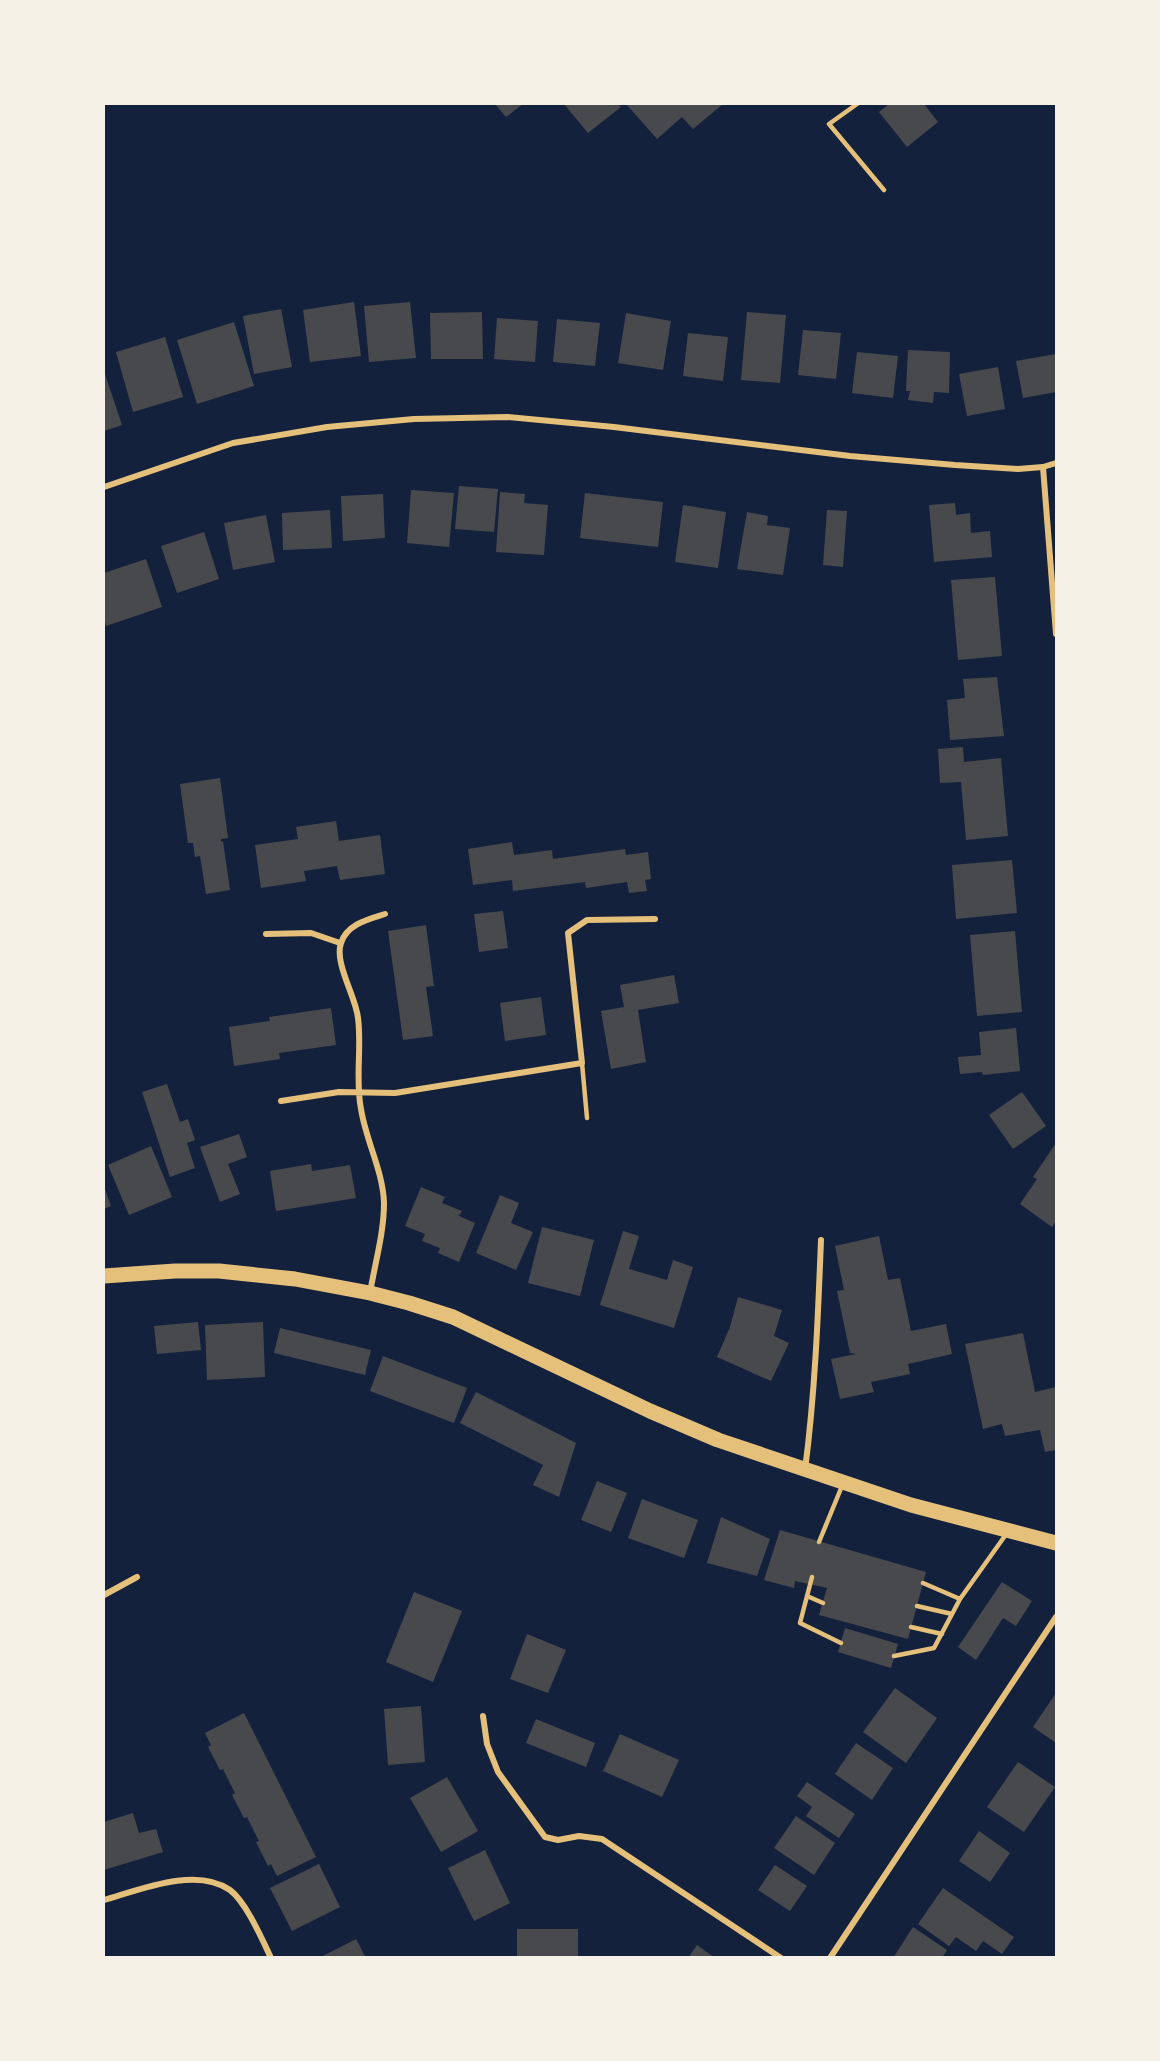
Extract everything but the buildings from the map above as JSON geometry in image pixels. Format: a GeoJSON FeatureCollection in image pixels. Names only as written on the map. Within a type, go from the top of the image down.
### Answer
{"type":"FeatureCollection","features":[{"type":"Feature","properties":{"kind":"main road"},"geometry":{"type":"LineString","coordinates":[[104,1276],[175,1270],[219,1271],[295,1279],[409,1303],[453,1317],[650,1411],[718,1440],[911,1505],[1056,1543]]}},
{"type":"Feature","properties":{"kind":"street"},"geometry":{"type":"LineString","coordinates":[[104,487],[223,446],[244,441],[327,427],[414,419],[507,417],[626,428],[850,456],[1008,468],[1044,467],[1056,463]]}},
{"type":"Feature","properties":{"kind":"street"},"geometry":{"type":"LineString","coordinates":[[1044,467],[1056,634]]}},
{"type":"Feature","properties":{"kind":"street"},"geometry":{"type":"LineString","coordinates":[[370,1293],[381,1236],[384,1202],[378,1170],[360,1109],[358,1016],[341,964],[340,943],[350,929],[366,920],[385,915]]}},
{"type":"Feature","properties":{"kind":"street"},"geometry":{"type":"LineString","coordinates":[[281,1101],[339,1092],[395,1093],[582,1063],[568,933],[587,920],[655,919]]}},
{"type":"Feature","properties":{"kind":"street"},"geometry":{"type":"LineString","coordinates":[[266,934],[311,933],[340,943]]}},
{"type":"Feature","properties":{"kind":"street"},"geometry":{"type":"LineString","coordinates":[[805,1470],[812,1418],[817,1347],[820,1240]]}},
{"type":"Feature","properties":{"kind":"street"},"geometry":{"type":"LineString","coordinates":[[104,1596],[137,1577]]}},
{"type":"Feature","properties":{"kind":"street"},"geometry":{"type":"LineString","coordinates":[[830,1958],[1056,1617]]}},
{"type":"Feature","properties":{"kind":"street"},"geometry":{"type":"LineString","coordinates":[[483,1716],[487,1744],[498,1772],[545,1837],[558,1840],[579,1836],[602,1839],[782,1958]]}},
{"type":"Feature","properties":{"kind":"street"},"geometry":{"type":"LineString","coordinates":[[104,1900],[174,1881],[209,1881],[230,1891],[248,1914],[272,1958]]}},
{"type":"Feature","properties":{"kind":"lane"},"geometry":{"type":"LineString","coordinates":[[857,104],[829,124],[884,190]]}},
{"type":"Feature","properties":{"kind":"lane"},"geometry":{"type":"LineString","coordinates":[[582,1063],[587,1118]]}},
{"type":"Feature","properties":{"kind":"lane"},"geometry":{"type":"LineString","coordinates":[[819,1542],[844,1482]]}},
{"type":"Feature","properties":{"kind":"lane"},"geometry":{"type":"LineString","coordinates":[[894,1656],[934,1648],[960,1599],[1008,1531]]}},
{"type":"Feature","properties":{"kind":"lane"},"geometry":{"type":"LineString","coordinates":[[812,1577],[800,1623],[841,1643]]}},
{"type":"Feature","properties":{"kind":"lane"},"geometry":{"type":"LineString","coordinates":[[923,1583],[960,1599]]}},
{"type":"Feature","properties":{"kind":"lane"},"geometry":{"type":"LineString","coordinates":[[807,1596],[823,1603]]}},
{"type":"Feature","properties":{"kind":"lane"},"geometry":{"type":"LineString","coordinates":[[917,1606],[952,1614]]}},
{"type":"Feature","properties":{"kind":"lane"},"geometry":{"type":"LineString","coordinates":[[911,1627],[942,1634]]}}]}
